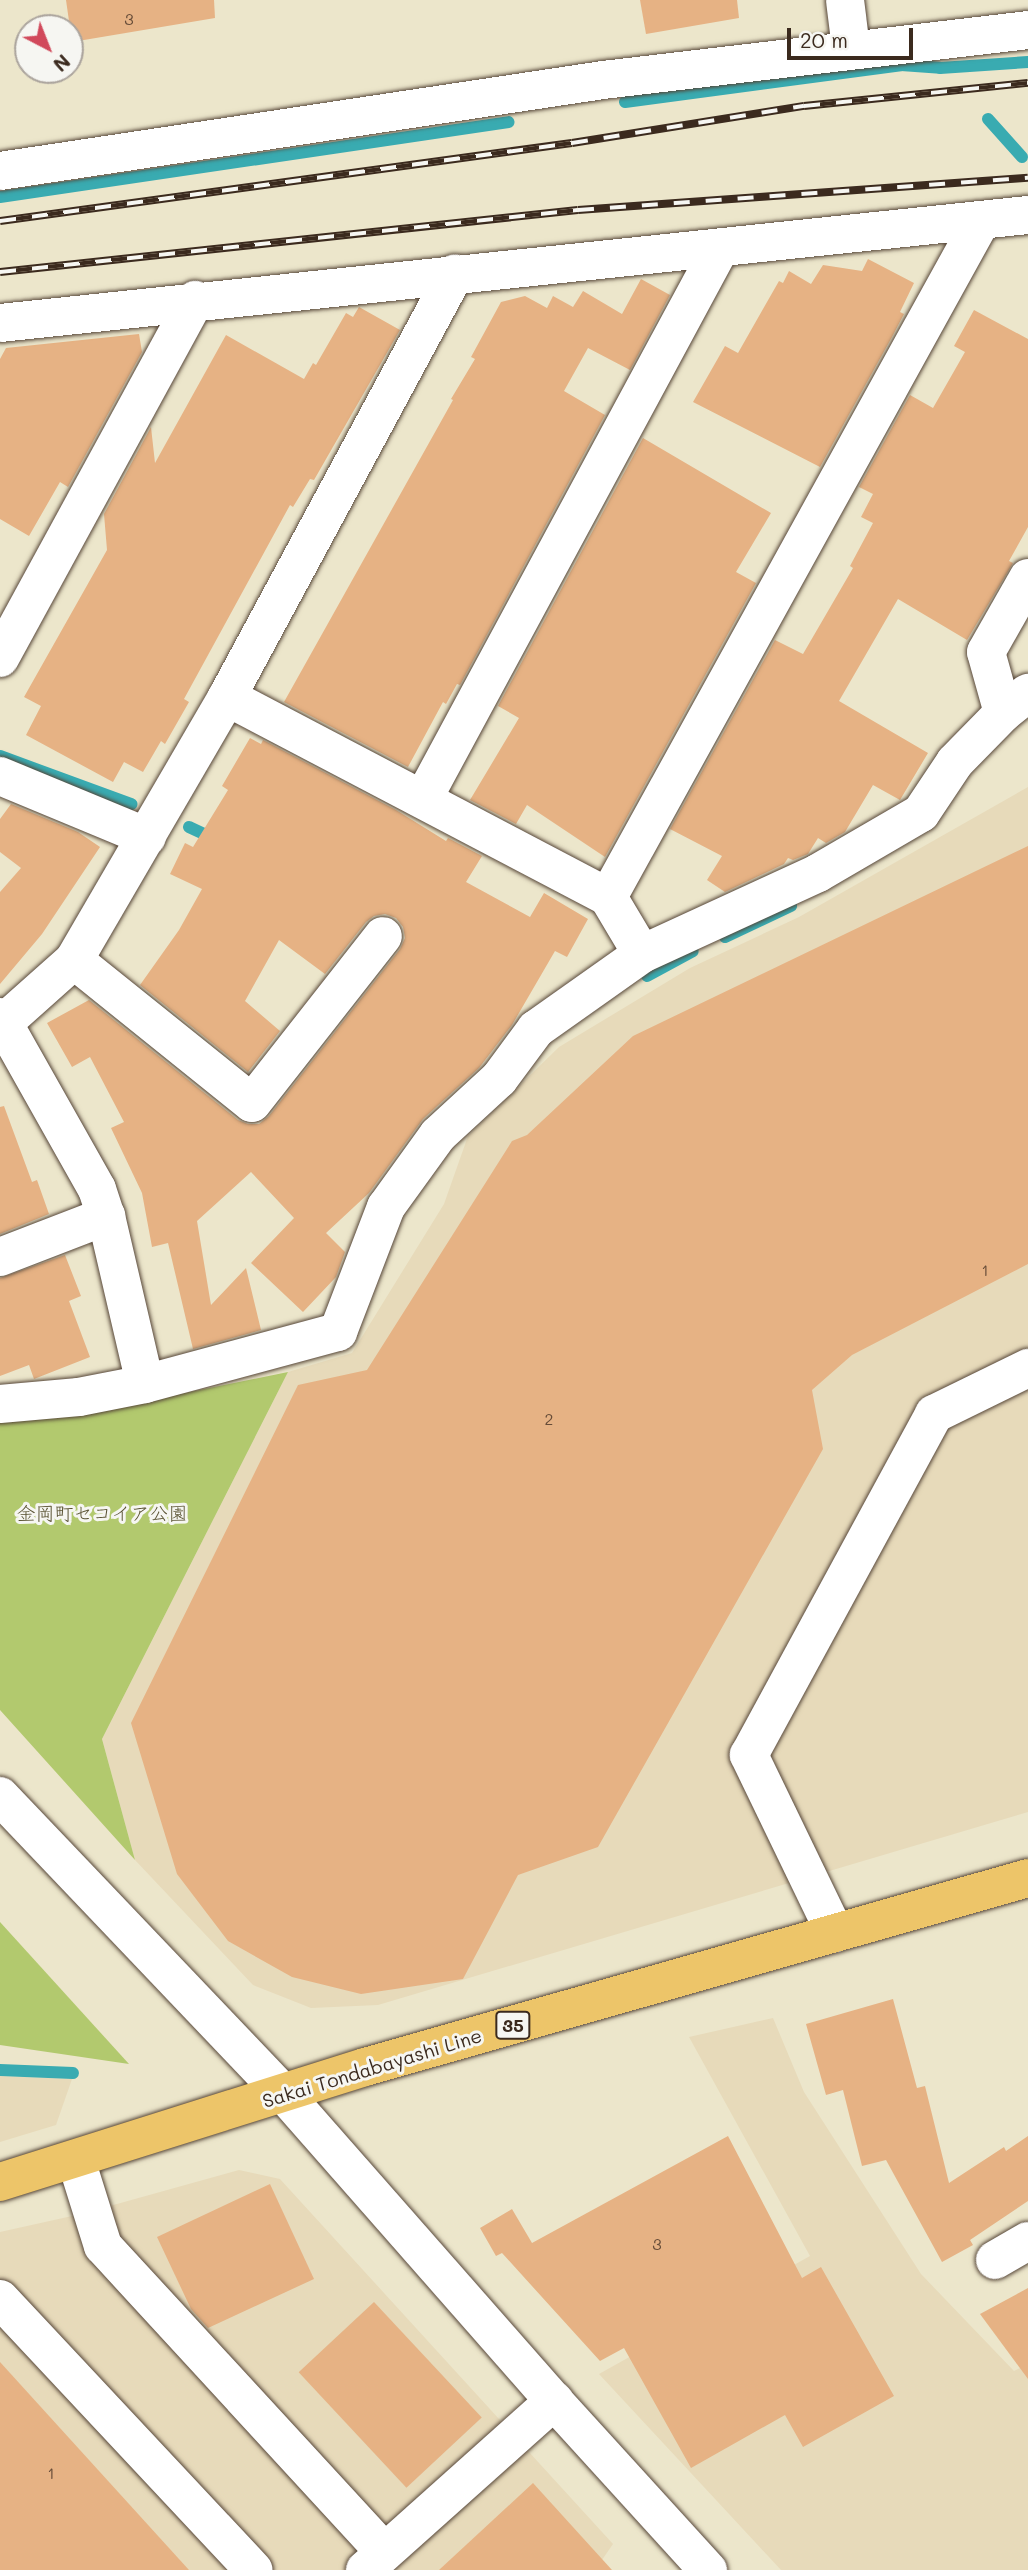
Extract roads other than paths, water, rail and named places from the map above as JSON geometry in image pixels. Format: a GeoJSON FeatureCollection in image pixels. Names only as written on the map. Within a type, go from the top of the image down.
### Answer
{"type":"FeatureCollection","features":[{"type":"Feature","properties":{"kind":"main road","name":"Sakai Tondabayashi Line"},"geometry":{"type":"LineString","coordinates":[[0,2182],[285,2095],[365,2067],[1028,1878]]}},
{"type":"Feature","properties":{"kind":"street"},"geometry":{"type":"LineString","coordinates":[[845,0],[850,50]]}},
{"type":"Feature","properties":{"kind":"street"},"geometry":{"type":"LineString","coordinates":[[0,171],[448,88],[603,80],[1028,30]]}},
{"type":"Feature","properties":{"kind":"street"},"geometry":{"type":"LineString","coordinates":[[0,323],[195,300],[1028,215]]}},
{"type":"Feature","properties":{"kind":"street"},"geometry":{"type":"LineString","coordinates":[[608,897],[981,221]]}},
{"type":"Feature","properties":{"kind":"street"},"geometry":{"type":"LineString","coordinates":[[423,799],[720,248]]}},
{"type":"Feature","properties":{"kind":"street"},"geometry":{"type":"LineString","coordinates":[[145,1384],[106,1216],[97,1189],[2,1022],[74,960],[227,697],[454,274]]}},
{"type":"Feature","properties":{"kind":"street"},"geometry":{"type":"LineString","coordinates":[[0,658],[195,300]]}},
{"type":"Feature","properties":{"kind":"street"},"geometry":{"type":"LineString","coordinates":[[0,1404],[79,1397],[145,1384],[338,1332],[386,1208],[438,1135],[499,1079],[536,1029],[642,954],[818,873],[921,813],[955,762],[1015,703],[986,652],[1028,578]]}},
{"type":"Feature","properties":{"kind":"street"},"geometry":{"type":"LineString","coordinates":[[227,697],[608,897],[642,954]]}},
{"type":"Feature","properties":{"kind":"street"},"geometry":{"type":"LineString","coordinates":[[0,776],[147,836]]}},
{"type":"Feature","properties":{"kind":"street"},"geometry":{"type":"LineString","coordinates":[[74,960],[252,1103],[383,936]]}},
{"type":"Feature","properties":{"kind":"street"},"geometry":{"type":"LineString","coordinates":[[0,1257],[106,1216]]}},
{"type":"Feature","properties":{"kind":"street"},"geometry":{"type":"LineString","coordinates":[[835,1933],[749,1755],[934,1414],[1028,1368]]}},
{"type":"Feature","properties":{"kind":"street"},"geometry":{"type":"LineString","coordinates":[[0,1796],[285,2095],[554,2401],[708,2570]]}},
{"type":"Feature","properties":{"kind":"street"},"geometry":{"type":"LineString","coordinates":[[76,2160],[103,2246],[375,2561],[554,2401]]}},
{"type":"Feature","properties":{"kind":"street"},"geometry":{"type":"LineString","coordinates":[[995,2260],[1028,2241]]}},
{"type":"Feature","properties":{"kind":"street"},"geometry":{"type":"LineString","coordinates":[[0,2299],[254,2570]]}},
{"type":"Feature","properties":{"kind":"waterway"},"geometry":{"type":"LineString","coordinates":[[625,102],[901,65],[940,68],[1028,62]]}},
{"type":"Feature","properties":{"kind":"waterway"},"geometry":{"type":"LineString","coordinates":[[988,119],[1022,157]]}},
{"type":"Feature","properties":{"kind":"waterway"},"geometry":{"type":"LineString","coordinates":[[0,197],[509,122]]}},
{"type":"Feature","properties":{"kind":"waterway"},"geometry":{"type":"LineString","coordinates":[[0,756],[131,804]]}},
{"type":"Feature","properties":{"kind":"waterway"},"geometry":{"type":"LineString","coordinates":[[189,827],[217,840]]}},
{"type":"Feature","properties":{"kind":"waterway"},"geometry":{"type":"LineString","coordinates":[[725,937],[791,906]]}},
{"type":"Feature","properties":{"kind":"waterway"},"geometry":{"type":"LineString","coordinates":[[647,976],[693,951]]}},
{"type":"Feature","properties":{"kind":"waterway"},"geometry":{"type":"LineString","coordinates":[[0,2070],[73,2073]]}},
{"type":"Feature","properties":{"kind":"railway"},"geometry":{"type":"LineString","coordinates":[[0,221],[572,143],[804,106],[1028,83]]}},
{"type":"Feature","properties":{"kind":"railway"},"geometry":{"type":"LineString","coordinates":[[0,272],[578,210],[1028,178]]}},
{"type":"Feature","properties":{"kind":"park label","name":"金岡町セコイア公園"},"geometry":{"type":"Point","coordinates":[102,1513]}}]}
